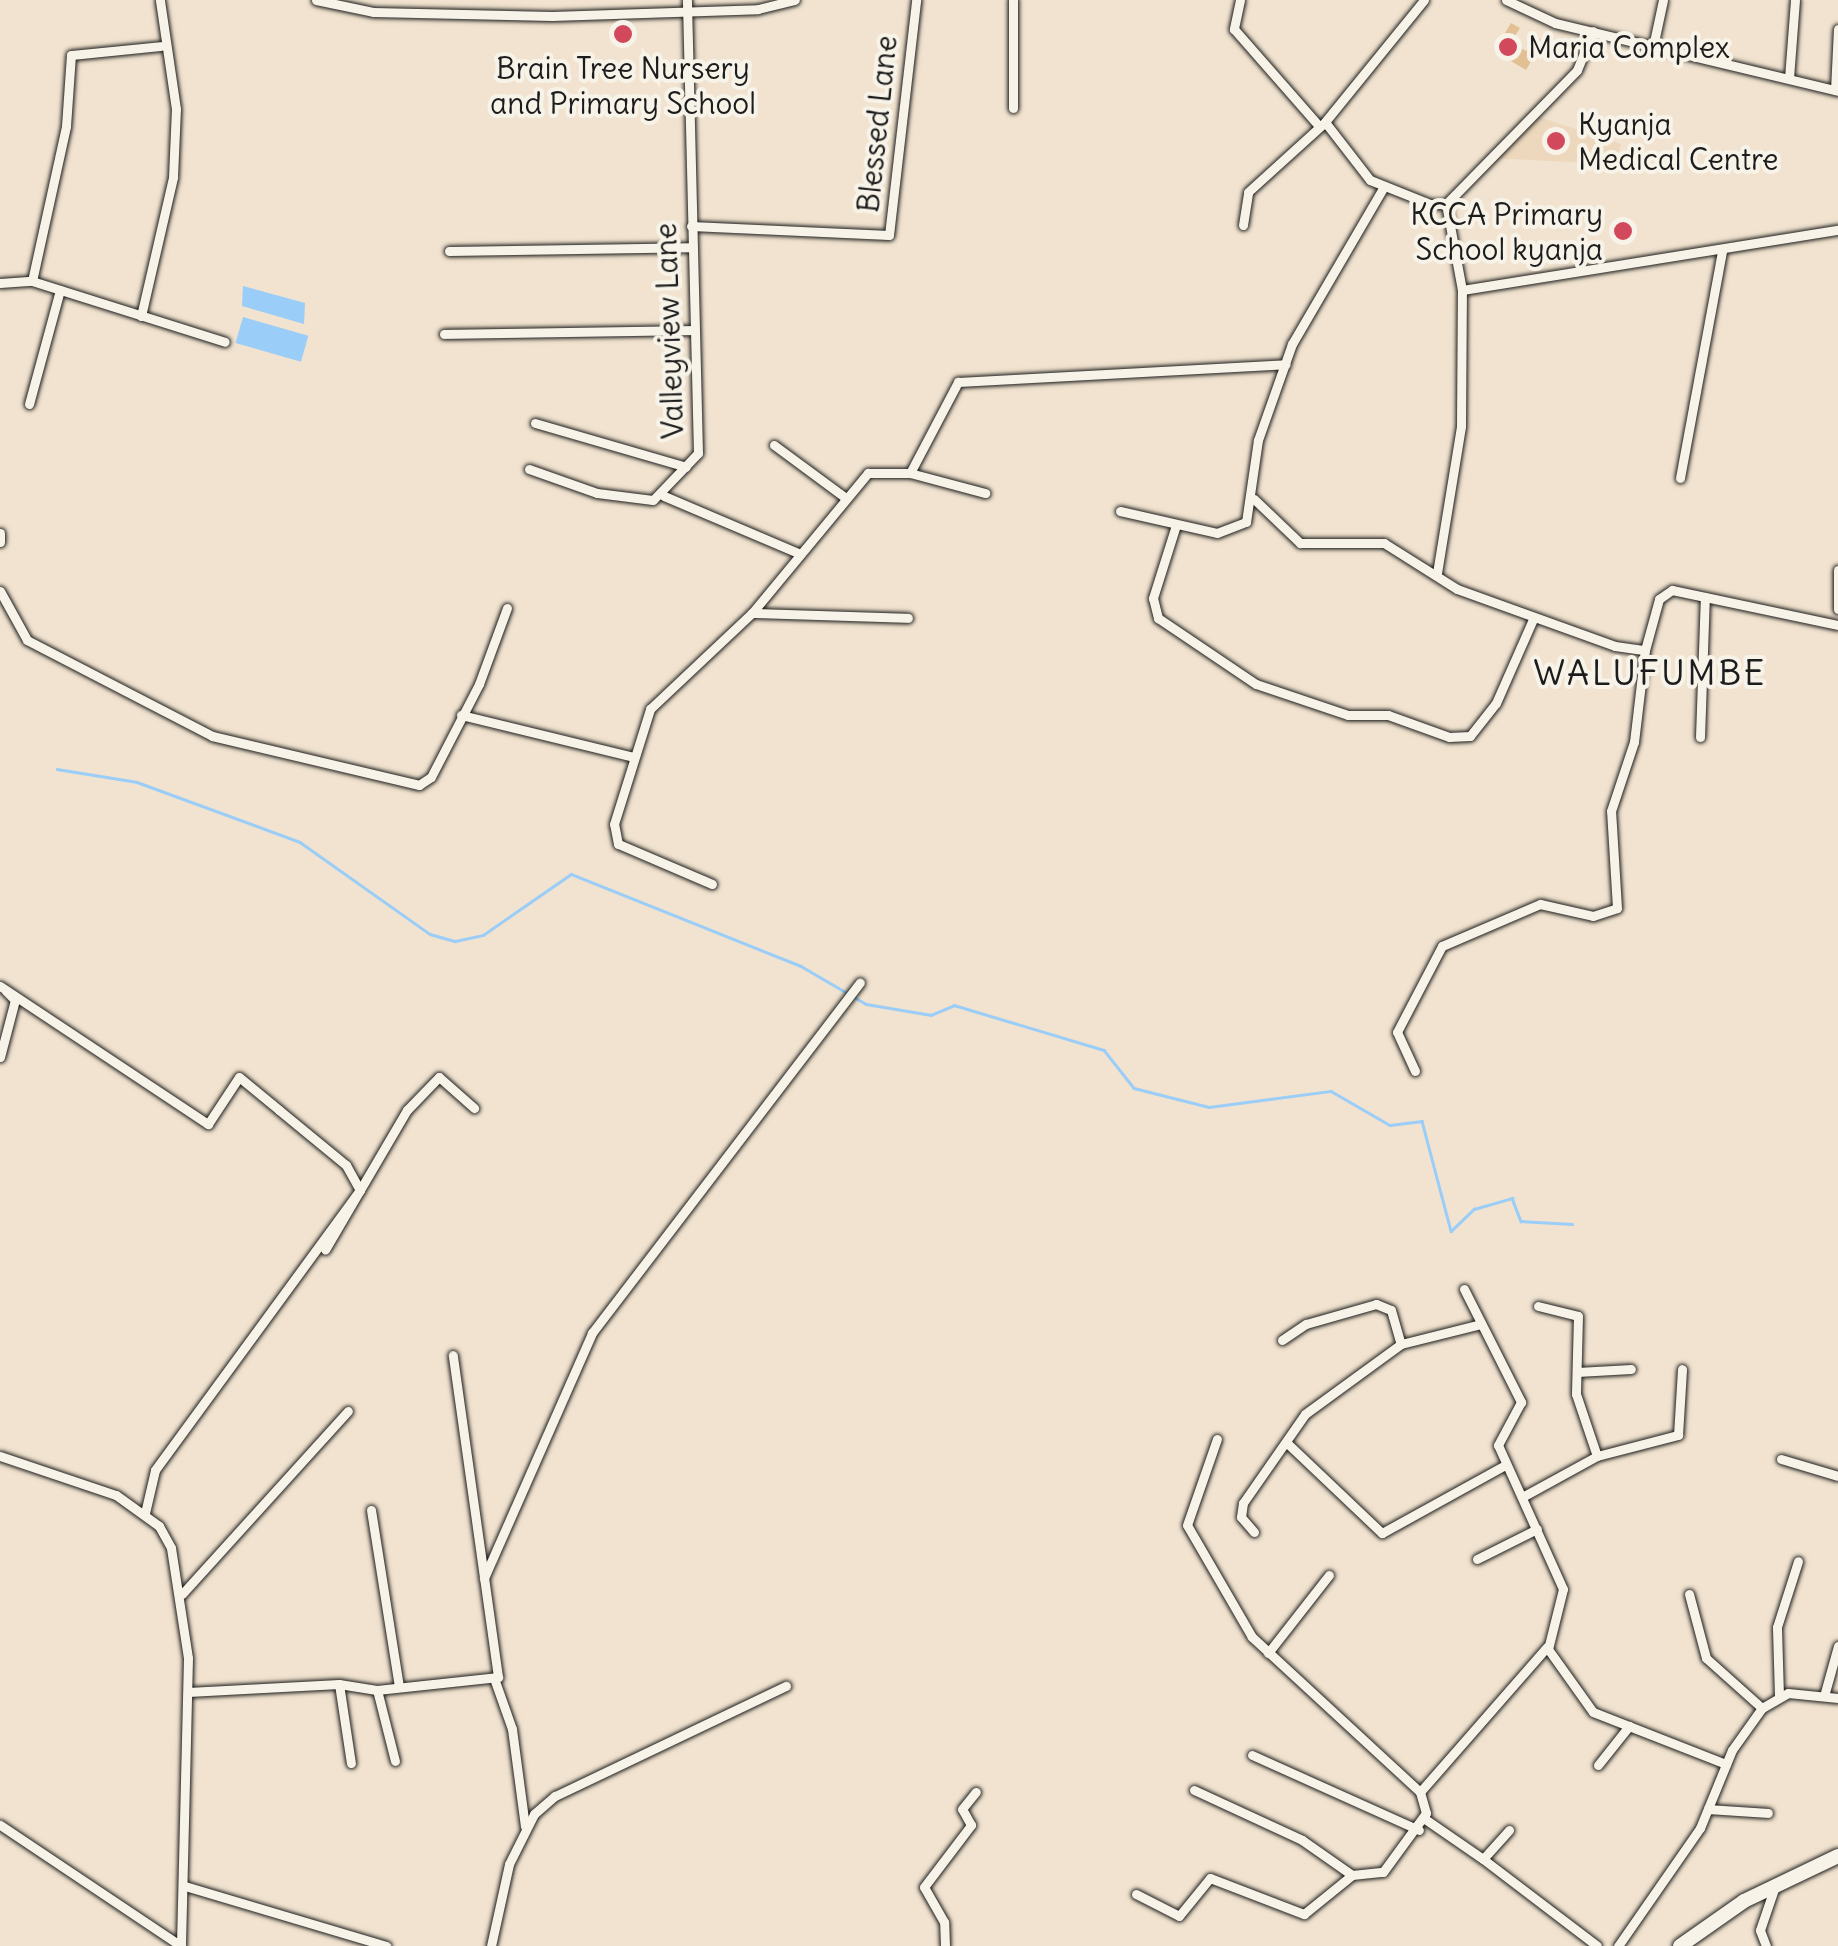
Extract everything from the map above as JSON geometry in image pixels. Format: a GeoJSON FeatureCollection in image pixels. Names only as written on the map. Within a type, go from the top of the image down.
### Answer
{"type":"FeatureCollection","features":[{"type":"Feature","properties":{"kind":"main road"},"geometry":{"type":"LineString","coordinates":[[1680,1946],[1776,1883],[1838,1856]]}},
{"type":"Feature","properties":{"kind":"street"},"geometry":{"type":"LineString","coordinates":[[141,316],[173,177],[176,108],[161,46],[160,0]]}},
{"type":"Feature","properties":{"kind":"street"},"geometry":{"type":"LineString","coordinates":[[316,0],[440,16],[688,13],[794,0]]}},
{"type":"Feature","properties":{"kind":"street","name":"Valleyview Lane"},"geometry":{"type":"LineString","coordinates":[[664,496],[698,453],[692,330],[687,0]]}},
{"type":"Feature","properties":{"kind":"street","name":"Blessed Lane"},"geometry":{"type":"LineString","coordinates":[[691,226],[889,235],[916,0]]}},
{"type":"Feature","properties":{"kind":"street"},"geometry":{"type":"LineString","coordinates":[[1013,0],[1013,108]]}},
{"type":"Feature","properties":{"kind":"street"},"geometry":{"type":"LineString","coordinates":[[1240,0],[1234,29],[1383,188],[1446,204]]}},
{"type":"Feature","properties":{"kind":"street"},"geometry":{"type":"LineString","coordinates":[[1243,225],[1248,192],[1322,124],[1424,0]]}},
{"type":"Feature","properties":{"kind":"street"},"geometry":{"type":"LineString","coordinates":[[1506,0],[1593,32],[1654,42],[1836,91],[1838,30]]}},
{"type":"Feature","properties":{"kind":"street"},"geometry":{"type":"LineString","coordinates":[[1654,42],[1662,0]]}},
{"type":"Feature","properties":{"kind":"street"},"geometry":{"type":"LineString","coordinates":[[1789,78],[1795,0]]}},
{"type":"Feature","properties":{"kind":"street"},"geometry":{"type":"LineString","coordinates":[[1446,204],[1577,70],[1593,32]]}},
{"type":"Feature","properties":{"kind":"street"},"geometry":{"type":"LineString","coordinates":[[32,281],[66,126],[71,55],[161,46]]}},
{"type":"Feature","properties":{"kind":"street"},"geometry":{"type":"LineString","coordinates":[[1120,511],[1176,525],[1229,532],[1246,522],[1254,499],[1255,451],[1302,323],[1383,188]]}},
{"type":"Feature","properties":{"kind":"street"},"geometry":{"type":"LineString","coordinates":[[1438,573],[1458,480],[1462,290],[1446,204]]}},
{"type":"Feature","properties":{"kind":"street"},"geometry":{"type":"LineString","coordinates":[[1462,290],[1838,230]]}},
{"type":"Feature","properties":{"kind":"street"},"geometry":{"type":"LineString","coordinates":[[449,251],[691,247]]}},
{"type":"Feature","properties":{"kind":"street"},"geometry":{"type":"LineString","coordinates":[[1680,478],[1722,251]]}},
{"type":"Feature","properties":{"kind":"street"},"geometry":{"type":"LineString","coordinates":[[0,283],[32,281],[225,342]]}},
{"type":"Feature","properties":{"kind":"street"},"geometry":{"type":"LineString","coordinates":[[30,404],[60,290]]}},
{"type":"Feature","properties":{"kind":"street"},"geometry":{"type":"LineString","coordinates":[[444,334],[692,330]]}},
{"type":"Feature","properties":{"kind":"street"},"geometry":{"type":"LineString","coordinates":[[910,474],[958,382],[1286,364]]}},
{"type":"Feature","properties":{"kind":"street"},"geometry":{"type":"LineString","coordinates":[[534,423],[686,467]]}},
{"type":"Feature","properties":{"kind":"street"},"geometry":{"type":"LineString","coordinates":[[774,445],[846,498]]}},
{"type":"Feature","properties":{"kind":"street"},"geometry":{"type":"LineString","coordinates":[[529,470],[597,493],[664,496],[798,553]]}},
{"type":"Feature","properties":{"kind":"street"},"geometry":{"type":"LineString","coordinates":[[712,884],[618,844],[614,824],[650,709],[752,613],[798,553],[875,470],[986,492]]}},
{"type":"Feature","properties":{"kind":"street"},"geometry":{"type":"LineString","coordinates":[[1254,499],[1300,543],[1367,538],[1533,619],[1645,650]]}},
{"type":"Feature","properties":{"kind":"street"},"geometry":{"type":"LineString","coordinates":[[1176,525],[1153,598],[1158,618],[1268,690],[1348,715],[1388,715],[1450,737],[1470,736],[1496,703],[1533,619]]}},
{"type":"Feature","properties":{"kind":"street"},"geometry":{"type":"LineString","coordinates":[[0,533],[0,542]]}},
{"type":"Feature","properties":{"kind":"street"},"geometry":{"type":"LineString","coordinates":[[1838,570],[1838,609]]}},
{"type":"Feature","properties":{"kind":"street"},"geometry":{"type":"LineString","coordinates":[[0,591],[27,640],[236,746],[419,785],[461,716],[507,608]]}},
{"type":"Feature","properties":{"kind":"street"},"geometry":{"type":"LineString","coordinates":[[1415,1071],[1396,1032],[1442,946],[1543,904],[1592,916],[1617,908],[1621,873],[1611,811],[1634,742],[1645,650],[1662,593],[1838,624]]}},
{"type":"Feature","properties":{"kind":"street"},"geometry":{"type":"LineString","coordinates":[[1700,737],[1705,598]]}},
{"type":"Feature","properties":{"kind":"street"},"geometry":{"type":"LineString","coordinates":[[752,613],[908,618]]}},
{"type":"Feature","properties":{"kind":"street"},"geometry":{"type":"LineString","coordinates":[[461,716],[634,757]]}},
{"type":"Feature","properties":{"kind":"street"},"geometry":{"type":"LineString","coordinates":[[484,1578],[592,1333],[860,982]]}},
{"type":"Feature","properties":{"kind":"street"},"geometry":{"type":"LineString","coordinates":[[0,1057],[19,998],[208,1124],[239,1077],[346,1165],[360,1190]]}},
{"type":"Feature","properties":{"kind":"street"},"geometry":{"type":"LineString","coordinates":[[325,1250],[388,1136],[439,1077],[474,1108]]}},
{"type":"Feature","properties":{"kind":"street"},"geometry":{"type":"LineString","coordinates":[[145,1513],[155,1470],[360,1190]]}},
{"type":"Feature","properties":{"kind":"street"},"geometry":{"type":"LineString","coordinates":[[1420,1792],[1547,1647],[1564,1590],[1498,1444],[1521,1402],[1464,1290]]}},
{"type":"Feature","properties":{"kind":"street"},"geometry":{"type":"LineString","coordinates":[[1282,1340],[1306,1324],[1376,1304],[1391,1310],[1400,1344]]}},
{"type":"Feature","properties":{"kind":"street"},"geometry":{"type":"LineString","coordinates":[[1538,1306],[1576,1312],[1576,1394],[1597,1456]]}},
{"type":"Feature","properties":{"kind":"street"},"geometry":{"type":"LineString","coordinates":[[1254,1532],[1241,1517],[1243,1504],[1305,1414],[1400,1344],[1481,1324]]}},
{"type":"Feature","properties":{"kind":"street"},"geometry":{"type":"LineString","coordinates":[[453,1355],[496,1681],[512,1728],[524,1826],[491,1946]]}},
{"type":"Feature","properties":{"kind":"street"},"geometry":{"type":"LineString","coordinates":[[1577,1372],[1631,1369]]}},
{"type":"Feature","properties":{"kind":"street"},"geometry":{"type":"LineString","coordinates":[[1524,1496],[1597,1456],[1680,1433],[1682,1370]]}},
{"type":"Feature","properties":{"kind":"street"},"geometry":{"type":"LineString","coordinates":[[182,1594],[348,1412]]}},
{"type":"Feature","properties":{"kind":"street"},"geometry":{"type":"LineString","coordinates":[[1136,1894],[1179,1916],[1210,1878],[1304,1914],[1352,1876],[1380,1874],[1424,1819],[1420,1792],[1268,1653],[1187,1524],[1217,1439]]}},
{"type":"Feature","properties":{"kind":"street"},"geometry":{"type":"LineString","coordinates":[[1287,1442],[1382,1533],[1505,1465]]}},
{"type":"Feature","properties":{"kind":"street"},"geometry":{"type":"LineString","coordinates":[[0,1456],[116,1495],[145,1513],[171,1548],[182,1594],[188,1692],[181,1946],[0,1825]]}},
{"type":"Feature","properties":{"kind":"street"},"geometry":{"type":"LineString","coordinates":[[1781,1459],[1838,1476]]}},
{"type":"Feature","properties":{"kind":"street"},"geometry":{"type":"LineString","coordinates":[[370,1510],[400,1687]]}},
{"type":"Feature","properties":{"kind":"street"},"geometry":{"type":"LineString","coordinates":[[1477,1559],[1537,1529]]}},
{"type":"Feature","properties":{"kind":"street"},"geometry":{"type":"LineString","coordinates":[[1779,1696],[1777,1627],[1798,1561]]}},
{"type":"Feature","properties":{"kind":"street"},"geometry":{"type":"LineString","coordinates":[[1268,1653],[1329,1575]]}},
{"type":"Feature","properties":{"kind":"street"},"geometry":{"type":"LineString","coordinates":[[1689,1594],[1706,1658],[1762,1708]]}},
{"type":"Feature","properties":{"kind":"street"},"geometry":{"type":"LineString","coordinates":[[1824,1696],[1838,1646]]}},
{"type":"Feature","properties":{"kind":"street"},"geometry":{"type":"LineString","coordinates":[[1547,1647],[1588,1708],[1726,1764]]}},
{"type":"Feature","properties":{"kind":"street"},"geometry":{"type":"LineString","coordinates":[[188,1692],[340,1684],[377,1690],[496,1681]]}},
{"type":"Feature","properties":{"kind":"street"},"geometry":{"type":"LineString","coordinates":[[340,1684],[351,1762]]}},
{"type":"Feature","properties":{"kind":"street"},"geometry":{"type":"LineString","coordinates":[[524,1826],[555,1796],[786,1686]]}},
{"type":"Feature","properties":{"kind":"street"},"geometry":{"type":"LineString","coordinates":[[377,1690],[395,1761]]}},
{"type":"Feature","properties":{"kind":"street"},"geometry":{"type":"LineString","coordinates":[[1618,1946],[1708,1809],[1726,1764],[1762,1708],[1779,1696],[1838,1698]]}},
{"type":"Feature","properties":{"kind":"street"},"geometry":{"type":"LineString","coordinates":[[1598,1765],[1629,1726]]}},
{"type":"Feature","properties":{"kind":"street"},"geometry":{"type":"LineString","coordinates":[[1252,1755],[1419,1830]]}},
{"type":"Feature","properties":{"kind":"street"},"geometry":{"type":"LineString","coordinates":[[1194,1790],[1306,1842],[1352,1876]]}},
{"type":"Feature","properties":{"kind":"street"},"geometry":{"type":"LineString","coordinates":[[945,1946],[944,1922],[924,1887],[969,1828],[962,1809],[976,1792]]}},
{"type":"Feature","properties":{"kind":"street"},"geometry":{"type":"LineString","coordinates":[[1708,1809],[1768,1813]]}},
{"type":"Feature","properties":{"kind":"street"},"geometry":{"type":"LineString","coordinates":[[1424,1819],[1598,1946]]}},
{"type":"Feature","properties":{"kind":"street"},"geometry":{"type":"LineString","coordinates":[[1482,1859],[1508,1830]]}},
{"type":"Feature","properties":{"kind":"street"},"geometry":{"type":"LineString","coordinates":[[1766,1946],[1760,1930],[1776,1883]]}},
{"type":"Feature","properties":{"kind":"street"},"geometry":{"type":"LineString","coordinates":[[185,1886],[386,1946]]}},
{"type":"Feature","properties":{"kind":"shaded area","name":"Kyanja Medical Centre"},"geometry":{"type":"Polygon","coordinates":[[[1533,115],[1621,144],[1615,164],[1490,158],[1533,115]]]}},
{"type":"Feature","properties":{"kind":"water"},"geometry":{"type":"Polygon","coordinates":[[[243,286],[305,303],[304,324],[242,306],[243,286]]]}},
{"type":"Feature","properties":{"kind":"water"},"geometry":{"type":"Polygon","coordinates":[[[243,317],[308,336],[301,362],[236,343],[243,317]]]}},
{"type":"Feature","properties":{"kind":"building","name":"Maria Complex"},"geometry":{"type":"Polygon","coordinates":[[[1511,23],[1520,28],[1511,42],[1526,51],[1535,36],[1543,41],[1526,70],[1494,51],[1511,23]]]}},
{"type":"Feature","properties":{"kind":"waterway"},"geometry":{"type":"LineString","coordinates":[[57,769],[137,782],[300,842],[430,934],[455,941],[483,935],[571,874],[801,966],[866,1004],[931,1015],[954,1005],[1104,1050],[1134,1088],[1209,1107],[1331,1091],[1390,1125],[1422,1121],[1451,1231],[1474,1209],[1512,1198],[1521,1221],[1572,1224]]}},
{"type":"Feature","properties":{"kind":"place","name":"Brain Tree Nursery and Primary School"},"geometry":{"type":"Point","coordinates":[623,34]}},
{"type":"Feature","properties":{"kind":"place","name":"Maria Complex"},"geometry":{"type":"Point","coordinates":[1508,47]}},
{"type":"Feature","properties":{"kind":"place","name":"Kyanja Medical Centre"},"geometry":{"type":"Point","coordinates":[1556,141]}},
{"type":"Feature","properties":{"kind":"place","name":"KCCA Primary School kyanja"},"geometry":{"type":"Point","coordinates":[1623,231]}},
{"type":"Feature","properties":{"kind":"district","name":"WALUFUMBE"},"geometry":{"type":"Point","coordinates":[1650,672]}}]}
